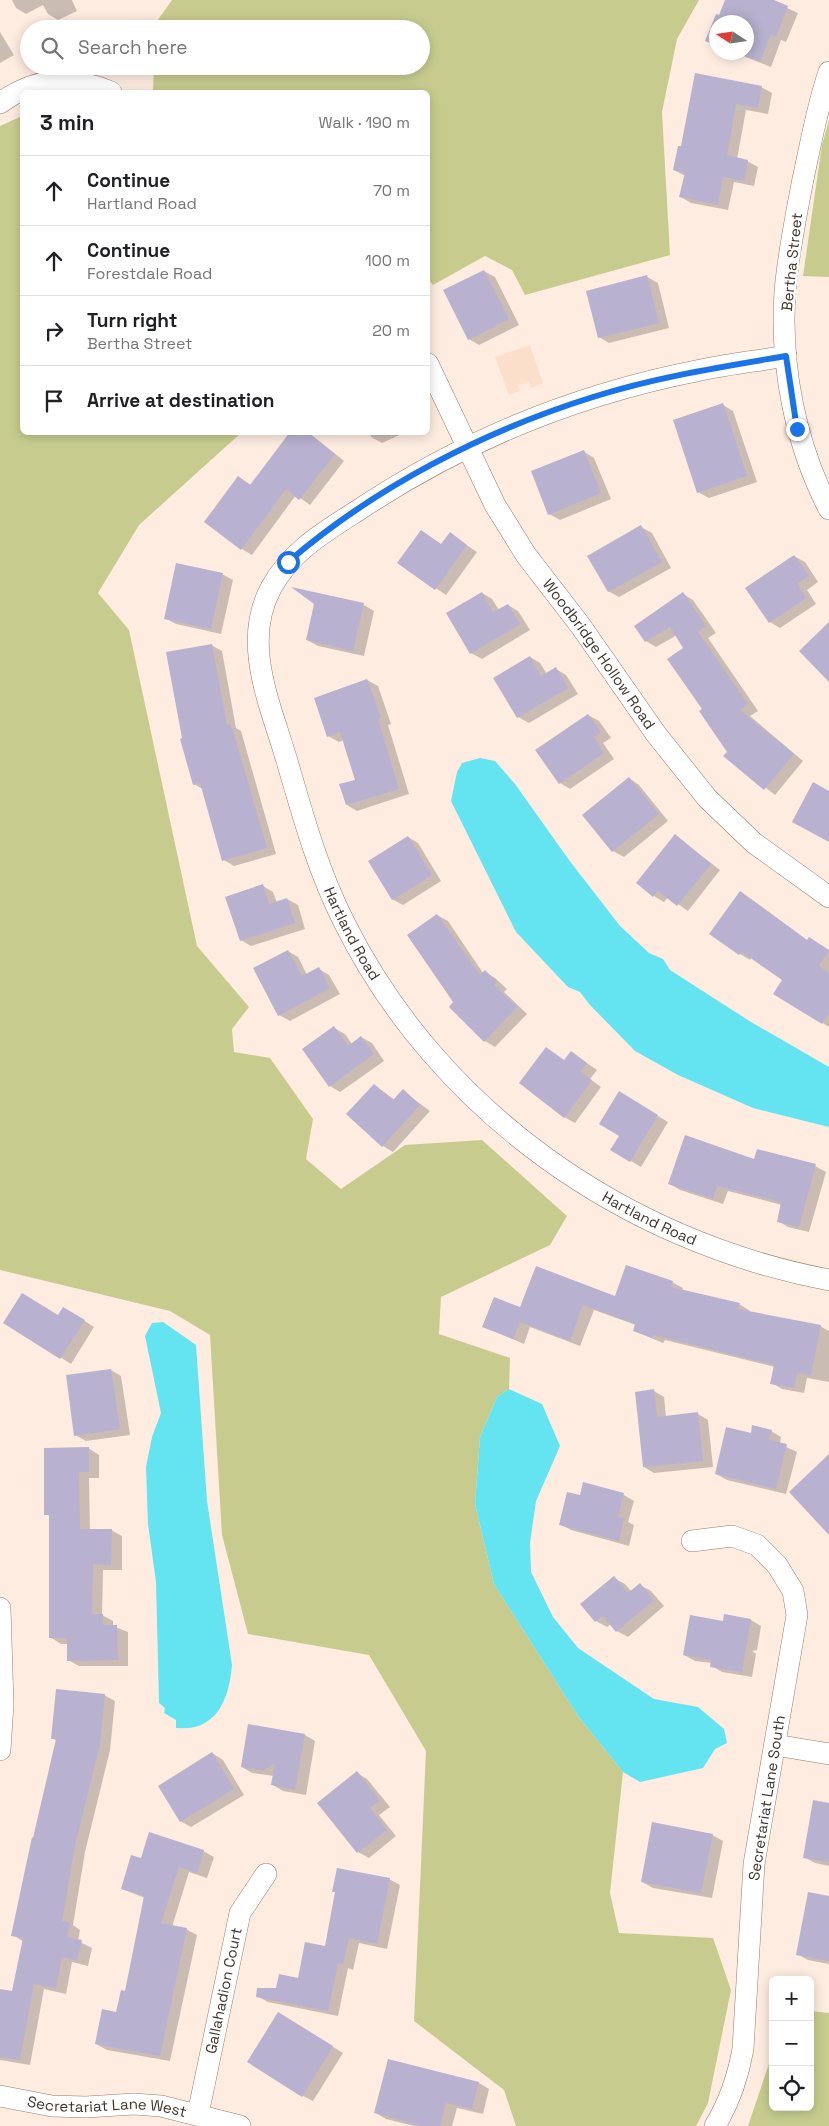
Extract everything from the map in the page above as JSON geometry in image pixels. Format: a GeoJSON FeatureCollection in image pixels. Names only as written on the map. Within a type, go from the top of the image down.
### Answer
{"type":"FeatureCollection","features":[{"type":"Feature","properties":{"kind":"street","name":"Bertha Street"},"geometry":{"type":"LineString","coordinates":[[829,72],[819,100],[791,240],[785,293],[786,356],[797,429],[818,487],[829,509]]}},
{"type":"Feature","properties":{"kind":"street"},"geometry":{"type":"LineString","coordinates":[[26,90],[62,80],[92,75],[109,90]]}},
{"type":"Feature","properties":{"kind":"street"},"geometry":{"type":"LineString","coordinates":[[0,103],[13,94],[20,92]]}},
{"type":"Feature","properties":{"kind":"street","name":"Hartland Road"},"geometry":{"type":"LineString","coordinates":[[786,356],[700,370],[594,396],[532,418],[468,446],[399,483],[307,545],[288,562],[269,590],[258,624],[258,661],[314,851],[344,922],[381,987],[418,1038],[466,1092],[518,1137],[579,1182],[664,1228],[735,1256],[829,1280]]}},
{"type":"Feature","properties":{"kind":"street","name":"Woodbridge Hollow Road"},"geometry":{"type":"LineString","coordinates":[[430,368],[495,505],[526,555],[580,625],[656,734],[707,798],[754,843],[829,897]]}},
{"type":"Feature","properties":{"kind":"street","name":"Secretariat Lane South"},"geometry":{"type":"LineString","coordinates":[[692,1541],[732,1536],[757,1545],[777,1565],[792,1591],[797,1615],[754,1864],[743,2049],[738,2077],[730,2099],[715,2126]]}},
{"type":"Feature","properties":{"kind":"street"},"geometry":{"type":"LineString","coordinates":[[0,1608],[3,1704],[0,1750]]}},
{"type":"Feature","properties":{"kind":"street"},"geometry":{"type":"LineString","coordinates":[[775,1745],[829,1754]]}},
{"type":"Feature","properties":{"kind":"street","name":"Gallahadion Court"},"geometry":{"type":"LineString","coordinates":[[198,2114],[240,1913],[266,1874]]}},
{"type":"Feature","properties":{"kind":"street","name":"Secretariat Lane West"},"geometry":{"type":"LineString","coordinates":[[0,2096],[52,2106],[86,2107],[134,2104],[161,2106],[240,2126]]}},
{"type":"Feature","properties":{"kind":"shaded area"},"geometry":{"type":"Polygon","coordinates":[[[530,345],[543,383],[531,388],[529,382],[518,385],[520,391],[509,395],[495,357],[530,345]]]}},
{"type":"Feature","properties":{"kind":"green space"},"geometry":{"type":"Polygon","coordinates":[[[172,0],[699,0],[677,39],[662,112],[670,255],[525,295],[512,270],[485,256],[433,285],[430,281],[430,90],[153,90],[154,75],[430,75],[430,20],[158,20],[172,0]]]}},
{"type":"Feature","properties":{"kind":"green space"},"geometry":{"type":"Polygon","coordinates":[[[20,117],[20,435],[239,435],[139,525],[98,593],[129,630],[197,946],[249,1007],[232,1029],[234,1052],[270,1058],[313,1119],[306,1159],[341,1189],[405,1145],[482,1140],[567,1216],[550,1245],[441,1297],[439,1334],[510,1358],[509,1389],[497,1397],[480,1437],[475,1504],[494,1584],[578,1716],[623,1772],[610,1893],[619,1933],[713,1938],[731,1990],[708,2103],[696,2126],[516,2126],[504,2090],[414,2021],[426,1751],[369,1655],[248,1634],[222,1535],[210,1335],[170,1311],[0,1270],[0,126],[20,117]]]}},
{"type":"Feature","properties":{"kind":"green space"},"geometry":{"type":"Polygon","coordinates":[[[829,120],[829,277],[803,276],[822,145],[829,120]]]}},
{"type":"Feature","properties":{"kind":"green space"},"geometry":{"type":"Polygon","coordinates":[[[814,2011],[829,2013],[829,2126],[748,2126],[769,2064],[769,2111],[814,2111],[814,2011]]]}},
{"type":"Feature","properties":{"kind":"water"},"geometry":{"type":"Polygon","coordinates":[[[480,758],[495,761],[515,784],[569,860],[620,926],[649,953],[663,959],[670,970],[751,1022],[829,1067],[829,1127],[753,1108],[678,1075],[635,1051],[590,1005],[580,992],[568,987],[516,932],[451,801],[457,772],[462,763],[480,758]]]}},
{"type":"Feature","properties":{"kind":"water"},"geometry":{"type":"Polygon","coordinates":[[[163,1322],[196,1345],[207,1501],[232,1665],[228,1690],[218,1711],[202,1725],[190,1728],[176,1728],[176,1720],[164,1713],[165,1708],[159,1703],[156,1582],[148,1524],[146,1467],[152,1437],[161,1413],[145,1336],[152,1323],[163,1322]]]}},
{"type":"Feature","properties":{"kind":"water"},"geometry":{"type":"Polygon","coordinates":[[[509,1389],[542,1404],[560,1446],[536,1501],[530,1543],[531,1572],[553,1617],[578,1648],[654,1699],[698,1707],[724,1729],[727,1743],[715,1749],[703,1768],[640,1782],[623,1772],[578,1716],[494,1584],[475,1504],[480,1437],[497,1397],[509,1389]]]}},
{"type":"Feature","properties":{"kind":"building"},"geometry":{"type":"Polygon","coordinates":[[[725,0],[774,0],[788,6],[776,37],[771,35],[760,62],[754,60],[754,15],[719,15],[725,0]]]}},
{"type":"Feature","properties":{"kind":"building"},"geometry":{"type":"Polygon","coordinates":[[[709,31],[709,42],[705,41],[709,31]]]}},
{"type":"Feature","properties":{"kind":"building"},"geometry":{"type":"Polygon","coordinates":[[[695,73],[762,86],[758,108],[736,104],[727,155],[748,160],[744,181],[723,177],[718,205],[679,197],[685,173],[673,170],[678,146],[681,146],[695,73]]]}},
{"type":"Feature","properties":{"kind":"building"},"geometry":{"type":"Polygon","coordinates":[[[484,270],[509,319],[468,340],[443,290],[484,270]]]}},
{"type":"Feature","properties":{"kind":"building"},"geometry":{"type":"Polygon","coordinates":[[[647,275],[659,323],[598,338],[586,291],[647,275]]]}},
{"type":"Feature","properties":{"kind":"building"},"geometry":{"type":"Polygon","coordinates":[[[723,403],[747,476],[697,493],[673,420],[723,403]]]}},
{"type":"Feature","properties":{"kind":"building"},"geometry":{"type":"Polygon","coordinates":[[[288,435],[311,435],[335,454],[299,500],[286,489],[241,550],[204,522],[238,476],[250,485],[288,435]]]}},
{"type":"Feature","properties":{"kind":"building"},"geometry":{"type":"Polygon","coordinates":[[[584,450],[601,493],[548,515],[531,471],[584,450]]]}},
{"type":"Feature","properties":{"kind":"building"},"geometry":{"type":"Polygon","coordinates":[[[641,525],[662,562],[608,592],[587,556],[641,525]]]}},
{"type":"Feature","properties":{"kind":"building"},"geometry":{"type":"Polygon","coordinates":[[[421,530],[441,544],[450,532],[467,545],[435,590],[397,563],[421,530]]]}},
{"type":"Feature","properties":{"kind":"building"},"geometry":{"type":"Polygon","coordinates":[[[794,555],[809,576],[797,584],[806,598],[769,623],[745,588],[794,555]]]}},
{"type":"Feature","properties":{"kind":"building"},"geometry":{"type":"Polygon","coordinates":[[[176,563],[223,573],[211,629],[164,619],[176,563]]]}},
{"type":"Feature","properties":{"kind":"building"},"geometry":{"type":"Polygon","coordinates":[[[291,587],[364,603],[353,651],[306,640],[314,604],[291,587]]]}},
{"type":"Feature","properties":{"kind":"building"},"geometry":{"type":"Polygon","coordinates":[[[482,592],[493,612],[508,604],[520,624],[470,654],[446,613],[482,592]]]}},
{"type":"Feature","properties":{"kind":"building"},"geometry":{"type":"Polygon","coordinates":[[[683,592],[706,626],[698,632],[748,704],[740,710],[794,754],[764,790],[723,756],[727,752],[699,711],[702,709],[667,659],[683,648],[670,627],[645,642],[634,626],[683,592]]]}},
{"type":"Feature","properties":{"kind":"building"},"geometry":{"type":"Polygon","coordinates":[[[829,622],[829,682],[799,651],[829,622]]]}},
{"type":"Feature","properties":{"kind":"building"},"geometry":{"type":"Polygon","coordinates":[[[212,644],[227,725],[231,724],[267,848],[222,861],[200,783],[193,785],[180,739],[182,738],[166,652],[212,644]]]}},
{"type":"Feature","properties":{"kind":"building"},"geometry":{"type":"Polygon","coordinates":[[[530,656],[541,676],[556,667],[568,688],[517,718],[493,678],[530,656]]]}},
{"type":"Feature","properties":{"kind":"building"},"geometry":{"type":"Polygon","coordinates":[[[367,679],[381,718],[378,719],[399,789],[346,805],[339,784],[355,780],[340,732],[327,737],[314,698],[367,679]]]}},
{"type":"Feature","properties":{"kind":"building"},"geometry":{"type":"Polygon","coordinates":[[[588,714],[601,732],[594,737],[604,753],[559,784],[535,750],[588,714]]]}},
{"type":"Feature","properties":{"kind":"building"},"geometry":{"type":"Polygon","coordinates":[[[629,777],[659,814],[612,852],[582,815],[629,777]]]}},
{"type":"Feature","properties":{"kind":"building"},"geometry":{"type":"Polygon","coordinates":[[[813,782],[829,791],[829,842],[792,822],[813,782]]]}},
{"type":"Feature","properties":{"kind":"building"},"geometry":{"type":"Polygon","coordinates":[[[675,834],[711,864],[677,906],[658,891],[653,897],[636,883],[675,834]]]}},
{"type":"Feature","properties":{"kind":"building"},"geometry":{"type":"Polygon","coordinates":[[[408,836],[432,875],[392,900],[368,861],[408,836]]]}},
{"type":"Feature","properties":{"kind":"building"},"geometry":{"type":"Polygon","coordinates":[[[263,884],[269,904],[287,898],[295,923],[240,941],[225,897],[263,884]]]}},
{"type":"Feature","properties":{"kind":"building"},"geometry":{"type":"Polygon","coordinates":[[[740,891],[807,940],[809,937],[829,950],[819,966],[829,973],[829,1013],[822,1024],[773,994],[782,980],[742,952],[739,955],[709,934],[740,891]]]}},
{"type":"Feature","properties":{"kind":"building"},"geometry":{"type":"Polygon","coordinates":[[[437,914],[480,975],[485,970],[497,982],[494,985],[517,1007],[484,1042],[449,1007],[453,1002],[407,935],[437,914]]]}},
{"type":"Feature","properties":{"kind":"building"},"geometry":{"type":"Polygon","coordinates":[[[288,950],[302,976],[319,967],[330,988],[278,1016],[253,968],[288,950]]]}},
{"type":"Feature","properties":{"kind":"building"},"geometry":{"type":"Polygon","coordinates":[[[334,1026],[348,1046],[361,1036],[374,1054],[329,1087],[302,1049],[334,1026]]]}},
{"type":"Feature","properties":{"kind":"building"},"geometry":{"type":"Polygon","coordinates":[[[546,1047],[564,1060],[571,1051],[587,1063],[580,1072],[592,1080],[564,1118],[519,1083],[546,1047]]]}},
{"type":"Feature","properties":{"kind":"building"},"geometry":{"type":"Polygon","coordinates":[[[374,1084],[393,1100],[403,1089],[420,1105],[382,1147],[346,1114],[374,1084]]]}},
{"type":"Feature","properties":{"kind":"building"},"geometry":{"type":"Polygon","coordinates":[[[619,1091],[658,1115],[630,1162],[610,1150],[619,1136],[599,1124],[619,1091]]]}},
{"type":"Feature","properties":{"kind":"building"},"geometry":{"type":"Polygon","coordinates":[[[685,1135],[754,1159],[757,1149],[816,1164],[799,1227],[777,1222],[781,1202],[717,1186],[713,1199],[668,1184],[685,1135]]]}},
{"type":"Feature","properties":{"kind":"building"},"geometry":{"type":"Polygon","coordinates":[[[626,1265],[673,1281],[671,1287],[740,1303],[738,1309],[821,1325],[811,1375],[797,1373],[794,1388],[770,1384],[774,1365],[654,1335],[653,1338],[633,1331],[635,1324],[583,1305],[570,1341],[520,1322],[513,1339],[482,1327],[494,1297],[520,1307],[536,1266],[615,1296],[626,1265]]]}},
{"type":"Feature","properties":{"kind":"building"},"geometry":{"type":"Polygon","coordinates":[[[22,1293],[58,1315],[63,1307],[85,1320],[60,1359],[3,1323],[22,1293]]]}},
{"type":"Feature","properties":{"kind":"building"},"geometry":{"type":"Polygon","coordinates":[[[111,1369],[120,1429],[74,1436],[66,1375],[111,1369]]]}},
{"type":"Feature","properties":{"kind":"building"},"geometry":{"type":"Polygon","coordinates":[[[654,1389],[657,1417],[698,1412],[703,1461],[643,1467],[635,1392],[654,1389]]]}},
{"type":"Feature","properties":{"kind":"building"},"geometry":{"type":"Polygon","coordinates":[[[752,1425],[772,1430],[769,1440],[787,1444],[776,1489],[715,1474],[726,1427],[751,1433],[752,1425]]]}},
{"type":"Feature","properties":{"kind":"building"},"geometry":{"type":"Polygon","coordinates":[[[89,1447],[89,1472],[79,1472],[80,1529],[112,1529],[111,1565],[93,1564],[92,1614],[103,1614],[103,1625],[117,1625],[118,1660],[67,1661],[67,1638],[49,1638],[49,1515],[44,1515],[44,1448],[89,1447]]]}},
{"type":"Feature","properties":{"kind":"building"},"geometry":{"type":"Polygon","coordinates":[[[829,1454],[829,1535],[789,1492],[829,1454]]]}},
{"type":"Feature","properties":{"kind":"building"},"geometry":{"type":"Polygon","coordinates":[[[583,1482],[624,1493],[618,1517],[624,1518],[619,1541],[559,1525],[567,1492],[580,1495],[583,1482]]]}},
{"type":"Feature","properties":{"kind":"building"},"geometry":{"type":"Polygon","coordinates":[[[614,1576],[628,1593],[640,1583],[654,1600],[616,1632],[603,1616],[595,1622],[580,1604],[614,1576]]]}},
{"type":"Feature","properties":{"kind":"building"},"geometry":{"type":"Polygon","coordinates":[[[724,1614],[751,1619],[742,1672],[710,1667],[711,1660],[683,1655],[690,1615],[723,1621],[724,1614]]]}},
{"type":"Feature","properties":{"kind":"building"},"geometry":{"type":"Polygon","coordinates":[[[56,1689],[105,1694],[100,1744],[75,1846],[62,1921],[70,1923],[67,1937],[82,1940],[77,1961],[62,1957],[56,1988],[34,1984],[20,2060],[0,2057],[0,1989],[12,1991],[23,1938],[11,1936],[32,1837],[56,1739],[51,1739],[56,1689]]]}},
{"type":"Feature","properties":{"kind":"building"},"geometry":{"type":"Polygon","coordinates":[[[248,1724],[305,1734],[295,1790],[271,1785],[275,1763],[263,1771],[241,1767],[248,1724]]]}},
{"type":"Feature","properties":{"kind":"building"},"geometry":{"type":"Polygon","coordinates":[[[212,1752],[234,1789],[180,1822],[158,1786],[212,1752]]]}},
{"type":"Feature","properties":{"kind":"building"},"geometry":{"type":"Polygon","coordinates":[[[357,1771],[380,1801],[370,1808],[387,1830],[357,1853],[317,1803],[357,1771]]]}},
{"type":"Feature","properties":{"kind":"building"},"geometry":{"type":"Polygon","coordinates":[[[813,1800],[829,1803],[829,1862],[803,1858],[813,1800]]]}},
{"type":"Feature","properties":{"kind":"building"},"geometry":{"type":"Polygon","coordinates":[[[652,1822],[713,1834],[701,1893],[641,1882],[652,1822]]]}},
{"type":"Feature","properties":{"kind":"building"},"geometry":{"type":"Polygon","coordinates":[[[149,1832],[204,1850],[197,1873],[179,1867],[161,1923],[187,1928],[160,2056],[95,2044],[102,2009],[116,2012],[121,1990],[125,1991],[144,1896],[121,1889],[131,1855],[141,1858],[149,1832]]]}},
{"type":"Feature","properties":{"kind":"building"},"geometry":{"type":"Polygon","coordinates":[[[337,1868],[390,1878],[377,1944],[349,1938],[343,1964],[338,1963],[328,2011],[256,1997],[257,1988],[276,1988],[279,1974],[298,1978],[305,1942],[325,1946],[335,1892],[332,1892],[337,1868]]]}},
{"type":"Feature","properties":{"kind":"building"},"geometry":{"type":"Polygon","coordinates":[[[808,1892],[829,1896],[829,1961],[796,1955],[808,1892]]]}},
{"type":"Feature","properties":{"kind":"building"},"geometry":{"type":"Polygon","coordinates":[[[278,2012],[333,2046],[302,2097],[247,2062],[278,2012]]]}},
{"type":"Feature","properties":{"kind":"building"},"geometry":{"type":"Polygon","coordinates":[[[388,2059],[479,2082],[472,2109],[446,2103],[440,2126],[423,2126],[374,2113],[388,2059]]]}},
{"type":"Feature","properties":{"kind":"route"},"geometry":{"type":"LineString","coordinates":[[288,562],[313,540],[399,483],[468,446],[532,418],[594,396],[700,370],[786,356],[797,429]]}}]}
